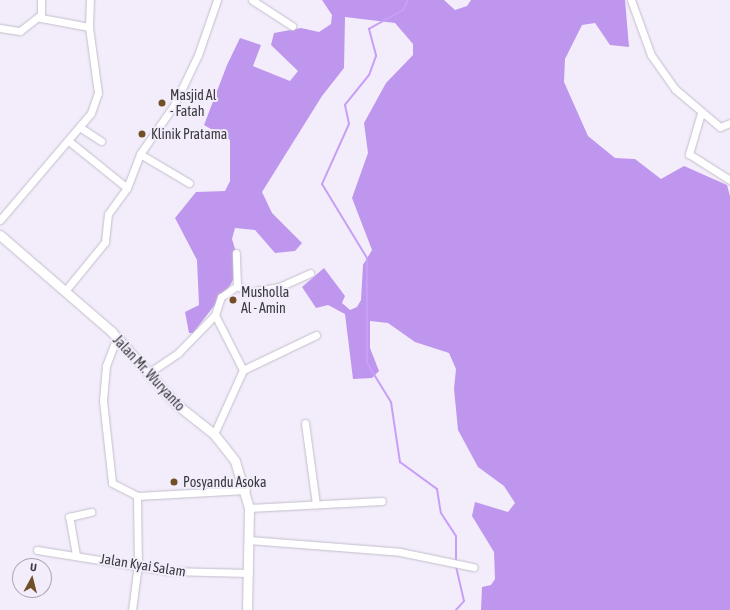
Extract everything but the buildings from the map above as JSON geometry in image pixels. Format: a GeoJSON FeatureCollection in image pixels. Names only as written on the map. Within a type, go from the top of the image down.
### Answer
{"type":"FeatureCollection","features":[{"type":"Feature","properties":{"kind":"main road","name":"Jalan Mr. Wuryanto"},"geometry":{"type":"LineString","coordinates":[[0,235],[117,337],[150,372],[176,404],[214,434],[235,461],[246,490],[249,508],[249,573],[246,610]]}},
{"type":"Feature","properties":{"kind":"street"},"geometry":{"type":"LineString","coordinates":[[0,28],[20,31],[39,16],[41,0]]}},
{"type":"Feature","properties":{"kind":"street"},"geometry":{"type":"LineString","coordinates":[[0,220],[81,128],[98,93],[89,27],[90,0]]}},
{"type":"Feature","properties":{"kind":"street"},"geometry":{"type":"LineString","coordinates":[[65,291],[105,242],[106,218],[127,188],[140,154],[174,105],[198,55],[217,0]]}},
{"type":"Feature","properties":{"kind":"street"},"geometry":{"type":"LineString","coordinates":[[252,0],[292,26]]}},
{"type":"Feature","properties":{"kind":"street"},"geometry":{"type":"LineString","coordinates":[[631,0],[651,55],[675,89],[701,113],[720,127],[730,123]]}},
{"type":"Feature","properties":{"kind":"street"},"geometry":{"type":"LineString","coordinates":[[39,16],[89,27]]}},
{"type":"Feature","properties":{"kind":"street"},"geometry":{"type":"LineString","coordinates":[[701,113],[689,154],[730,180]]}},
{"type":"Feature","properties":{"kind":"street"},"geometry":{"type":"LineString","coordinates":[[81,128],[101,141]]}},
{"type":"Feature","properties":{"kind":"street"},"geometry":{"type":"LineString","coordinates":[[70,142],[127,188]]}},
{"type":"Feature","properties":{"kind":"street"},"geometry":{"type":"LineString","coordinates":[[140,154],[189,183]]}},
{"type":"Feature","properties":{"kind":"street"},"geometry":{"type":"LineString","coordinates":[[236,253],[237,286]]}},
{"type":"Feature","properties":{"kind":"street"},"geometry":{"type":"LineString","coordinates":[[237,286],[249,292],[279,287],[310,273]]}},
{"type":"Feature","properties":{"kind":"street"},"geometry":{"type":"LineString","coordinates":[[150,372],[178,353],[215,315],[221,297],[237,286]]}},
{"type":"Feature","properties":{"kind":"street"},"geometry":{"type":"LineString","coordinates":[[215,315],[242,370]]}},
{"type":"Feature","properties":{"kind":"street"},"geometry":{"type":"LineString","coordinates":[[214,434],[242,370],[316,335]]}},
{"type":"Feature","properties":{"kind":"street"},"geometry":{"type":"LineString","coordinates":[[117,337],[106,366],[103,393],[109,470],[114,486],[136,496],[246,490]]}},
{"type":"Feature","properties":{"kind":"street"},"geometry":{"type":"LineString","coordinates":[[305,423],[316,504]]}},
{"type":"Feature","properties":{"kind":"street"},"geometry":{"type":"LineString","coordinates":[[132,610],[138,564],[136,496]]}},
{"type":"Feature","properties":{"kind":"street"},"geometry":{"type":"LineString","coordinates":[[249,508],[382,501]]}},
{"type":"Feature","properties":{"kind":"street"},"geometry":{"type":"LineString","coordinates":[[76,554],[69,517],[91,512]]}},
{"type":"Feature","properties":{"kind":"street"},"geometry":{"type":"LineString","coordinates":[[249,540],[400,552],[460,567],[473,567]]}},
{"type":"Feature","properties":{"kind":"street","name":"Jalan Kyai Salam"},"geometry":{"type":"LineString","coordinates":[[37,550],[76,554],[138,564],[168,571],[249,573]]}},
{"type":"Feature","properties":{"kind":"shaded area"},"geometry":{"type":"Polygon","coordinates":[[[322,0],[444,0],[455,10],[467,6],[471,0],[625,0],[629,47],[610,45],[595,23],[582,25],[565,59],[564,82],[588,136],[615,158],[635,159],[661,179],[684,166],[727,185],[730,196],[730,610],[481,610],[482,587],[491,585],[495,579],[494,552],[472,516],[475,502],[508,512],[515,503],[504,486],[478,467],[458,430],[454,389],[456,369],[449,353],[415,342],[388,323],[370,321],[370,348],[379,371],[372,378],[353,379],[345,314],[328,305],[316,308],[302,287],[324,268],[345,296],[342,303],[350,310],[357,307],[361,300],[363,265],[372,250],[352,198],[368,153],[364,123],[386,83],[413,55],[413,44],[395,23],[345,17],[344,68],[322,96],[262,192],[272,213],[302,243],[295,251],[275,253],[255,230],[235,228],[232,239],[240,265],[231,284],[193,333],[189,333],[185,312],[199,305],[197,260],[175,218],[196,192],[225,191],[230,181],[230,140],[204,125],[227,65],[240,38],[261,45],[253,66],[290,81],[298,71],[271,45],[274,33],[301,28],[319,32],[331,24],[332,15],[322,0]]]}},
{"type":"Feature","properties":{"kind":"waterway"},"geometry":{"type":"LineString","coordinates":[[408,0],[403,10],[369,29],[376,56],[369,75],[345,105],[349,124],[322,184],[367,258],[367,363],[391,402],[400,462],[437,489],[441,513],[456,536],[456,561]]}},
{"type":"Feature","properties":{"kind":"waterway"},"geometry":{"type":"LineString","coordinates":[[456,565],[464,601],[456,610]]}},
{"type":"Feature","properties":{"kind":"place","name":"Masjid Al - Fatah"},"geometry":{"type":"Point","coordinates":[162,103]}},
{"type":"Feature","properties":{"kind":"place","name":"Klinik Pratama"},"geometry":{"type":"Point","coordinates":[142,134]}},
{"type":"Feature","properties":{"kind":"place","name":"Musholla Al - Amin"},"geometry":{"type":"Point","coordinates":[233,300]}},
{"type":"Feature","properties":{"kind":"place","name":"Posyandu Asoka"},"geometry":{"type":"Point","coordinates":[174,482]}}]}
